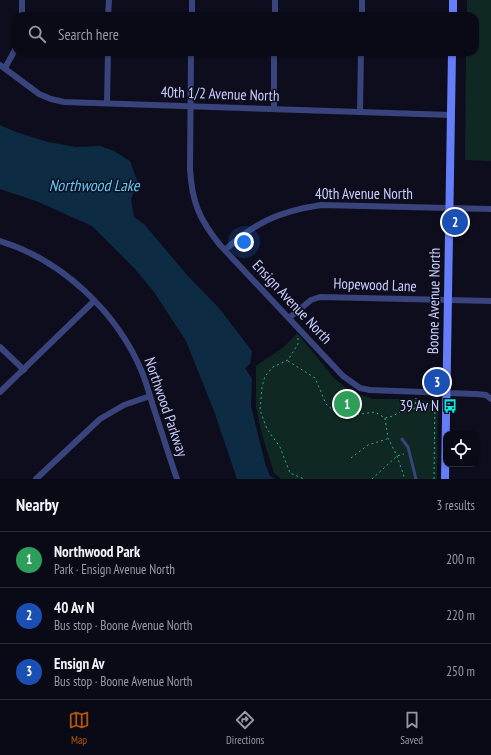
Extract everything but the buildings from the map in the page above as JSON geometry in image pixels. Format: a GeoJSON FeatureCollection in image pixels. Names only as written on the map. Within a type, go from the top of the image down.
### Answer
{"type":"FeatureCollection","features":[{"type":"Feature","properties":{"kind":"street"},"geometry":{"type":"LineString","coordinates":[[22,0],[22,12]]}},
{"type":"Feature","properties":{"kind":"street"},"geometry":{"type":"LineString","coordinates":[[108,12],[109,0]]}},
{"type":"Feature","properties":{"kind":"street"},"geometry":{"type":"LineString","coordinates":[[192,0],[192,12]]}},
{"type":"Feature","properties":{"kind":"street"},"geometry":{"type":"LineString","coordinates":[[275,0],[275,12]]}},
{"type":"Feature","properties":{"kind":"street"},"geometry":{"type":"LineString","coordinates":[[362,0],[362,12]]}},
{"type":"Feature","properties":{"kind":"street"},"geometry":{"type":"LineString","coordinates":[[453,0],[453,12]]}},
{"type":"Feature","properties":{"kind":"street"},"geometry":{"type":"LineString","coordinates":[[2,67],[12,53]]}},
{"type":"Feature","properties":{"kind":"street"},"geometry":{"type":"LineString","coordinates":[[107,103],[108,56]]}},
{"type":"Feature","properties":{"kind":"street","name":"Ensign Avenue North"},"geometry":{"type":"LineString","coordinates":[[192,56],[190,169],[194,202],[209,232],[343,376],[360,388],[486,395],[491,400]]}},
{"type":"Feature","properties":{"kind":"street"},"geometry":{"type":"LineString","coordinates":[[274,56],[274,109]]}},
{"type":"Feature","properties":{"kind":"street"},"geometry":{"type":"LineString","coordinates":[[360,112],[361,56]]}},
{"type":"Feature","properties":{"kind":"street","name":"Boone Avenue North"},"geometry":{"type":"LineString","coordinates":[[445,479],[452,56]]}},
{"type":"Feature","properties":{"kind":"street","name":"40th 1/2 Avenue North"},"geometry":{"type":"LineString","coordinates":[[2,67],[39,94],[64,102],[451,114]]}},
{"type":"Feature","properties":{"kind":"street","name":"40th Avenue North"},"geometry":{"type":"LineString","coordinates":[[225,250],[248,231],[264,221],[281,213],[321,204],[491,209]]}},
{"type":"Feature","properties":{"kind":"street","name":"Northwood Parkway"},"geometry":{"type":"LineString","coordinates":[[0,241],[42,259],[63,273],[83,290],[116,328],[130,349],[142,372],[177,479]]}},
{"type":"Feature","properties":{"kind":"street","name":"Hopewood Lane"},"geometry":{"type":"LineString","coordinates":[[289,318],[311,300],[320,297],[491,301]]}},
{"type":"Feature","properties":{"kind":"street"},"geometry":{"type":"LineString","coordinates":[[0,392],[94,302]]}},
{"type":"Feature","properties":{"kind":"street"},"geometry":{"type":"LineString","coordinates":[[0,347],[24,370]]}},
{"type":"Feature","properties":{"kind":"street"},"geometry":{"type":"LineString","coordinates":[[36,479],[100,419],[124,405],[150,396]]}},
{"type":"Feature","properties":{"kind":"lane"},"geometry":{"type":"LineString","coordinates":[[402,439],[409,453],[416,479]]}},
{"type":"Feature","properties":{"kind":"path"},"geometry":{"type":"LineString","coordinates":[[303,333],[298,337],[298,344],[288,360],[273,367],[265,376],[262,387],[260,410],[267,429],[280,447],[290,473],[304,479]]}},
{"type":"Feature","properties":{"kind":"path"},"geometry":{"type":"LineString","coordinates":[[288,360],[315,378],[326,404],[334,411],[347,416],[375,412],[385,418],[393,416],[403,410],[421,408],[426,404],[436,405]]}},
{"type":"Feature","properties":{"kind":"path"},"geometry":{"type":"LineString","coordinates":[[415,409],[416,392]]}},
{"type":"Feature","properties":{"kind":"path"},"geometry":{"type":"LineString","coordinates":[[434,392],[436,405],[434,479]]}},
{"type":"Feature","properties":{"kind":"path"},"geometry":{"type":"LineString","coordinates":[[385,418],[388,438],[397,456],[405,479]]}},
{"type":"Feature","properties":{"kind":"path"},"geometry":{"type":"LineString","coordinates":[[351,458],[368,445],[388,438]]}},
{"type":"Feature","properties":{"kind":"path"},"geometry":{"type":"LineString","coordinates":[[372,479],[397,456],[409,453]]}},
{"type":"Feature","properties":{"kind":"green space"},"geometry":{"type":"Polygon","coordinates":[[[467,0],[491,0],[491,161],[465,160],[466,56],[479,56],[479,12],[467,12],[467,0]]]}},
{"type":"Feature","properties":{"kind":"green space"},"geometry":{"type":"Polygon","coordinates":[[[297,333],[334,378],[350,391],[373,399],[438,401],[437,479],[281,479],[274,473],[261,431],[256,406],[256,366],[284,347],[297,333]]]}},
{"type":"Feature","properties":{"kind":"water","name":"Northwood Lake"},"geometry":{"type":"Polygon","coordinates":[[[0,125],[16,132],[48,142],[76,147],[100,146],[114,151],[130,161],[138,183],[131,199],[134,217],[144,224],[187,275],[219,308],[252,351],[250,364],[245,368],[252,379],[251,406],[265,463],[270,476],[275,479],[237,479],[214,411],[186,341],[154,292],[135,269],[92,226],[36,201],[0,189],[0,125]]]}},
{"type":"Feature","properties":{"kind":"place","name":"40 Av N"},"geometry":{"type":"Point","coordinates":[455,222]}},
{"type":"Feature","properties":{"kind":"place","name":"Ensign Av"},"geometry":{"type":"Point","coordinates":[437,382]}},
{"type":"Feature","properties":{"kind":"place","name":"Northwood Park"},"geometry":{"type":"Point","coordinates":[347,404]}},
{"type":"Feature","properties":{"kind":"place","name":"39 Av N"},"geometry":{"type":"Point","coordinates":[450,406]}}]}
